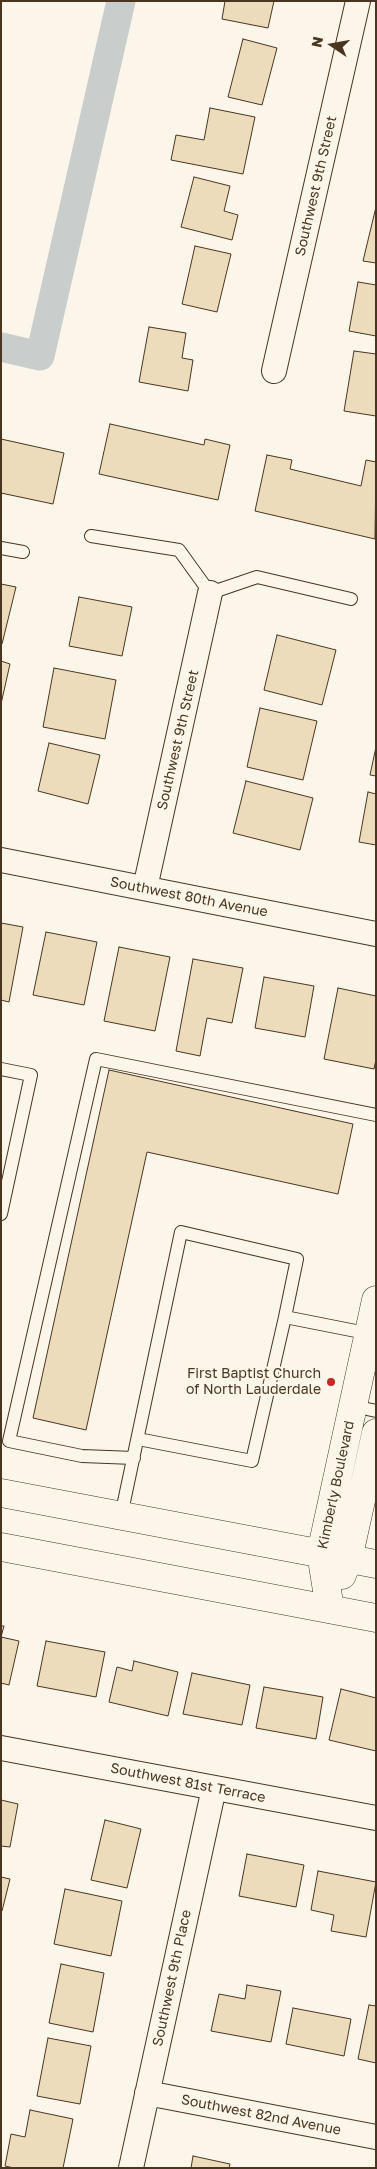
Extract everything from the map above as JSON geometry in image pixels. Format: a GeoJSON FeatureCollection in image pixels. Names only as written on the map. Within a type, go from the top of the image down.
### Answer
{"type":"FeatureCollection","features":[{"type":"Feature","properties":{"kind":"street","name":"Southwest 9th Street"},"geometry":{"type":"LineString","coordinates":[[274,371],[358,1]]}},
{"type":"Feature","properties":{"kind":"street","name":"Southwest 9th Street"},"geometry":{"type":"LineString","coordinates":[[145,888],[210,593]]}},
{"type":"Feature","properties":{"kind":"street","name":"Southwest 80th Avenue"},"geometry":{"type":"LineString","coordinates":[[1,860],[376,934]]}},
{"type":"Feature","properties":{"kind":"street","name":"Kimberly Boulevard"},"geometry":{"type":"LineString","coordinates":[[330,1609],[334,1556],[364,1409],[376,1300]]}},
{"type":"Feature","properties":{"kind":"street","name":"Kimberly Boulevard"},"geometry":{"type":"LineString","coordinates":[[334,1556],[376,1433]]}},
{"type":"Feature","properties":{"kind":"street"},"geometry":{"type":"LineString","coordinates":[[1,1493],[376,1564]]}},
{"type":"Feature","properties":{"kind":"street"},"geometry":{"type":"LineString","coordinates":[[1,1547],[376,1618]]}},
{"type":"Feature","properties":{"kind":"street","name":"Southwest 81st Terrace"},"geometry":{"type":"LineString","coordinates":[[1,1748],[376,1818]]}},
{"type":"Feature","properties":{"kind":"street","name":"Southwest 9th Place"},"geometry":{"type":"LineString","coordinates":[[131,2168],[214,1788]]}},
{"type":"Feature","properties":{"kind":"street","name":"Southwest 82nd Avenue"},"geometry":{"type":"LineString","coordinates":[[147,2093],[376,2137]]}},
{"type":"Feature","properties":{"kind":"lane"},"geometry":{"type":"LineString","coordinates":[[91,536],[179,550],[210,593],[257,577],[351,599]]}},
{"type":"Feature","properties":{"kind":"lane"},"geometry":{"type":"LineString","coordinates":[[1,548],[23,552]]}},
{"type":"Feature","properties":{"kind":"lane"},"geometry":{"type":"LineString","coordinates":[[134,1458],[82,1456],[9,1441],[96,1059],[376,1115]]}},
{"type":"Feature","properties":{"kind":"lane"},"geometry":{"type":"LineString","coordinates":[[1,1069],[31,1075],[1,1214]]}},
{"type":"Feature","properties":{"kind":"lane"},"geometry":{"type":"LineString","coordinates":[[122,1516],[181,1232],[297,1259],[252,1461],[138,1439]]}},
{"type":"Feature","properties":{"kind":"lane"},"geometry":{"type":"LineString","coordinates":[[285,1317],[372,1334]]}},
{"type":"Feature","properties":{"kind":"building"},"geometry":{"type":"Polygon","coordinates":[[[225,1],[274,1],[268,28],[222,19],[225,1]]]}},
{"type":"Feature","properties":{"kind":"building"},"geometry":{"type":"Polygon","coordinates":[[[243,39],[277,48],[262,105],[228,97],[243,39]]]}},
{"type":"Feature","properties":{"kind":"building"},"geometry":{"type":"Polygon","coordinates":[[[210,108],[255,117],[243,174],[171,160],[176,135],[204,140],[210,108]]]}},
{"type":"Feature","properties":{"kind":"building"},"geometry":{"type":"Polygon","coordinates":[[[194,177],[230,186],[224,211],[238,215],[232,240],[181,227],[194,177]]]}},
{"type":"Feature","properties":{"kind":"building"},"geometry":{"type":"Polygon","coordinates":[[[376,207],[376,263],[363,261],[376,207]]]}},
{"type":"Feature","properties":{"kind":"building"},"geometry":{"type":"Polygon","coordinates":[[[195,246],[231,254],[217,312],[182,304],[195,246]]]}},
{"type":"Feature","properties":{"kind":"building"},"geometry":{"type":"Polygon","coordinates":[[[358,282],[376,285],[376,336],[349,331],[358,282]]]}},
{"type":"Feature","properties":{"kind":"building"},"geometry":{"type":"Polygon","coordinates":[[[149,327],[186,333],[182,358],[193,360],[188,391],[139,382],[149,327]]]}},
{"type":"Feature","properties":{"kind":"building"},"geometry":{"type":"Polygon","coordinates":[[[354,351],[376,354],[376,416],[344,411],[354,351]]]}},
{"type":"Feature","properties":{"kind":"building"},"geometry":{"type":"Polygon","coordinates":[[[110,424],[204,445],[205,439],[230,445],[218,500],[99,474],[110,424]]]}},
{"type":"Feature","properties":{"kind":"building"},"geometry":{"type":"Polygon","coordinates":[[[1,439],[64,453],[53,504],[1,493],[1,439]]]}},
{"type":"Feature","properties":{"kind":"building"},"geometry":{"type":"Polygon","coordinates":[[[267,455],[292,460],[290,469],[361,486],[366,460],[376,462],[375,539],[255,511],[267,455]]]}},
{"type":"Feature","properties":{"kind":"building"},"geometry":{"type":"Polygon","coordinates":[[[1,584],[16,587],[2,644],[1,644],[1,584]]]}},
{"type":"Feature","properties":{"kind":"building"},"geometry":{"type":"Polygon","coordinates":[[[79,597],[132,607],[122,656],[69,646],[79,597]]]}},
{"type":"Feature","properties":{"kind":"building"},"geometry":{"type":"Polygon","coordinates":[[[277,635],[336,650],[322,705],[264,690],[277,635]]]}},
{"type":"Feature","properties":{"kind":"building"},"geometry":{"type":"Polygon","coordinates":[[[1,661],[10,664],[1,704],[1,661]]]}},
{"type":"Feature","properties":{"kind":"building"},"geometry":{"type":"Polygon","coordinates":[[[54,668],[116,680],[105,739],[43,727],[54,668]]]}},
{"type":"Feature","properties":{"kind":"building"},"geometry":{"type":"Polygon","coordinates":[[[260,708],[317,721],[303,780],[247,767],[260,708]]]}},
{"type":"Feature","properties":{"kind":"building"},"geometry":{"type":"Polygon","coordinates":[[[49,743],[100,755],[88,804],[38,791],[49,743]]]}},
{"type":"Feature","properties":{"kind":"building"},"geometry":{"type":"Polygon","coordinates":[[[376,747],[376,776],[370,775],[376,747]]]}},
{"type":"Feature","properties":{"kind":"building"},"geometry":{"type":"Polygon","coordinates":[[[246,781],[313,798],[300,850],[233,833],[246,781]]]}},
{"type":"Feature","properties":{"kind":"building"},"geometry":{"type":"Polygon","coordinates":[[[368,792],[376,794],[376,845],[359,842],[368,792]]]}},
{"type":"Feature","properties":{"kind":"building"},"geometry":{"type":"Polygon","coordinates":[[[1,923],[23,927],[9,1002],[1,1000],[1,923]]]}},
{"type":"Feature","properties":{"kind":"building"},"geometry":{"type":"Polygon","coordinates":[[[46,932],[97,942],[84,1005],[33,995],[46,932]]]}},
{"type":"Feature","properties":{"kind":"building"},"geometry":{"type":"Polygon","coordinates":[[[119,947],[170,957],[155,1031],[104,1021],[119,947]]]}},
{"type":"Feature","properties":{"kind":"building"},"geometry":{"type":"Polygon","coordinates":[[[193,959],[243,968],[232,1023],[207,1018],[200,1056],[176,1051],[193,959]]]}},
{"type":"Feature","properties":{"kind":"building"},"geometry":{"type":"Polygon","coordinates":[[[264,977],[314,986],[305,1037],[255,1028],[264,977]]]}},
{"type":"Feature","properties":{"kind":"building"},"geometry":{"type":"Polygon","coordinates":[[[338,988],[376,996],[376,1059],[374,1069],[324,1059],[338,988]]]}},
{"type":"Feature","properties":{"kind":"building"},"geometry":{"type":"Polygon","coordinates":[[[109,1070],[353,1124],[338,1194],[147,1152],[86,1430],[33,1418],[109,1070]]]}},
{"type":"Feature","properties":{"kind":"building"},"geometry":{"type":"Polygon","coordinates":[[[1,1626],[4,1626],[1,1637],[1,1626]]]}},
{"type":"Feature","properties":{"kind":"building"},"geometry":{"type":"Polygon","coordinates":[[[1,1637],[19,1641],[9,1685],[1,1683],[1,1637]]]}},
{"type":"Feature","properties":{"kind":"building"},"geometry":{"type":"Polygon","coordinates":[[[46,1641],[105,1652],[96,1697],[37,1686],[46,1641]]]}},
{"type":"Feature","properties":{"kind":"building"},"geometry":{"type":"Polygon","coordinates":[[[134,1661],[178,1672],[168,1716],[109,1702],[117,1667],[132,1671],[134,1661]]]}},
{"type":"Feature","properties":{"kind":"building"},"geometry":{"type":"Polygon","coordinates":[[[192,1673],[250,1685],[242,1725],[183,1714],[192,1673]]]}},
{"type":"Feature","properties":{"kind":"building"},"geometry":{"type":"Polygon","coordinates":[[[264,1687],[323,1697],[316,1739],[256,1728],[264,1687]]]}},
{"type":"Feature","properties":{"kind":"building"},"geometry":{"type":"Polygon","coordinates":[[[341,1689],[376,1698],[376,1751],[329,1740],[341,1689]]]}},
{"type":"Feature","properties":{"kind":"building"},"geometry":{"type":"Polygon","coordinates":[[[1,1800],[18,1804],[10,1847],[1,1846],[1,1800]]]}},
{"type":"Feature","properties":{"kind":"building"},"geometry":{"type":"Polygon","coordinates":[[[105,1820],[141,1829],[127,1888],[91,1880],[105,1820]]]}},
{"type":"Feature","properties":{"kind":"building"},"geometry":{"type":"Polygon","coordinates":[[[247,1854],[304,1865],[296,1907],[239,1896],[247,1854]]]}},
{"type":"Feature","properties":{"kind":"building"},"geometry":{"type":"Polygon","coordinates":[[[318,1871],[376,1882],[366,1937],[331,1931],[334,1915],[311,1910],[318,1871]]]}},
{"type":"Feature","properties":{"kind":"building"},"geometry":{"type":"Polygon","coordinates":[[[1,1877],[10,1879],[2,1911],[1,1910],[1,1877]]]}},
{"type":"Feature","properties":{"kind":"building"},"geometry":{"type":"Polygon","coordinates":[[[65,1889],[122,1901],[111,1956],[54,1944],[65,1889]]]}},
{"type":"Feature","properties":{"kind":"building"},"geometry":{"type":"Polygon","coordinates":[[[61,1964],[104,1973],[93,2032],[49,2023],[61,1964]]]}},
{"type":"Feature","properties":{"kind":"building"},"geometry":{"type":"Polygon","coordinates":[[[247,1985],[281,1991],[271,2042],[211,2031],[219,1994],[245,1999],[247,1985]]]}},
{"type":"Feature","properties":{"kind":"building"},"geometry":{"type":"Polygon","coordinates":[[[369,2005],[376,2006],[376,2063],[358,2059],[369,2005]]]}},
{"type":"Feature","properties":{"kind":"building"},"geometry":{"type":"Polygon","coordinates":[[[293,2008],[351,2019],[344,2056],[286,2044],[293,2008]]]}},
{"type":"Feature","properties":{"kind":"building"},"geometry":{"type":"Polygon","coordinates":[[[48,2038],[91,2046],[80,2104],[37,2096],[48,2038]]]}},
{"type":"Feature","properties":{"kind":"building"},"geometry":{"type":"Polygon","coordinates":[[[30,2110],[73,2119],[63,2168],[14,2168],[5,2166],[11,2134],[25,2137],[30,2110]]]}},
{"type":"Feature","properties":{"kind":"building"},"geometry":{"type":"Polygon","coordinates":[[[193,2156],[230,2164],[229,2168],[191,2168],[193,2156]]]}},
{"type":"Feature","properties":{"kind":"waterway"},"geometry":{"type":"LineString","coordinates":[[1,347],[40,356],[121,1]]}},
{"type":"Feature","properties":{"kind":"place","name":"First Baptist Church of North Lauderdale"},"geometry":{"type":"Point","coordinates":[331,1382]}}]}
